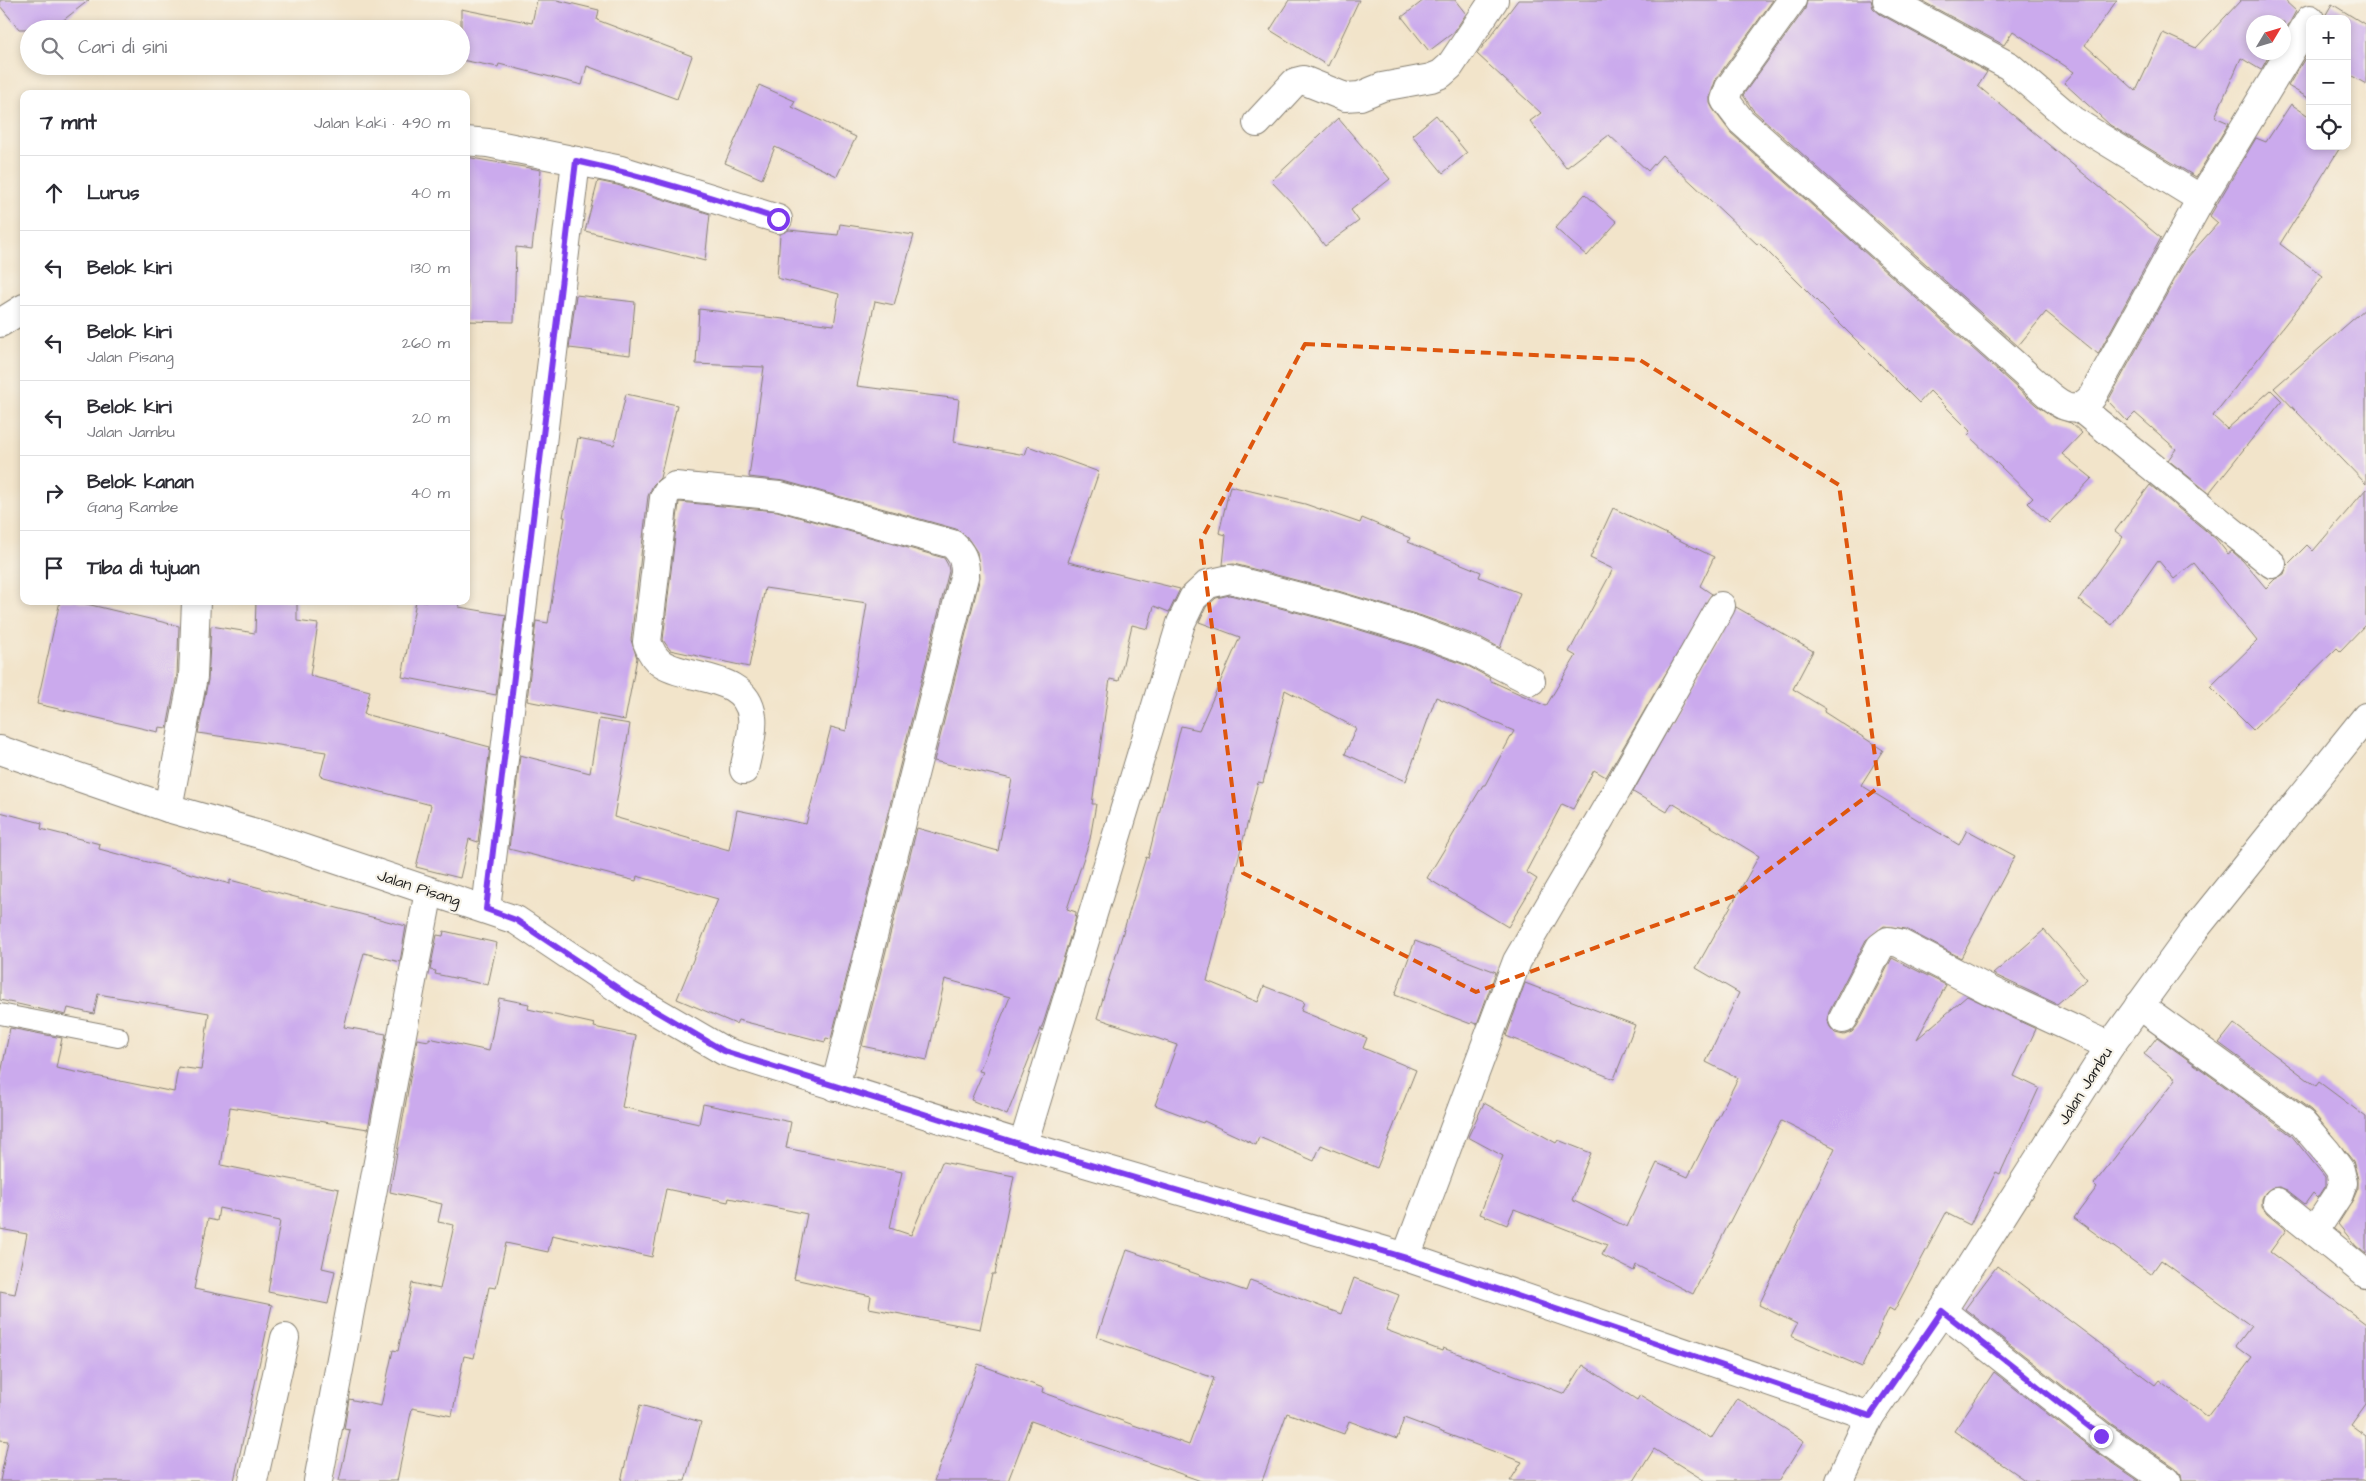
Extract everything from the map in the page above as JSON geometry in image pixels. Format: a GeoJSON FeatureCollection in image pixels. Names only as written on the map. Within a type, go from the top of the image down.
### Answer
{"type":"FeatureCollection","features":[{"type":"Feature","properties":{"kind":"street"},"geometry":{"type":"LineString","coordinates":[[1257,122],[1295,82],[1303,80],[1345,97],[1360,96],[1382,87],[1431,78],[1441,74],[1450,66],[1494,0]]}},
{"type":"Feature","properties":{"kind":"street"},"geometry":{"type":"LineString","coordinates":[[1792,0],[1728,88],[1725,100],[1741,121],[2032,380],[2063,405],[2069,408],[2080,408],[2272,564]]}},
{"type":"Feature","properties":{"kind":"street"},"geometry":{"type":"LineString","coordinates":[[1887,0],[2009,66],[2072,120],[2202,199]]}},
{"type":"Feature","properties":{"kind":"street"},"geometry":{"type":"LineString","coordinates":[[2312,15],[2321,0]]}},
{"type":"Feature","properties":{"kind":"street"},"geometry":{"type":"LineString","coordinates":[[2080,408],[2092,397],[2202,199],[2306,26]]}},
{"type":"Feature","properties":{"kind":"street"},"geometry":{"type":"LineString","coordinates":[[470,141],[488,143],[576,161],[657,181],[778,219]]}},
{"type":"Feature","properties":{"kind":"street"},"geometry":{"type":"LineString","coordinates":[[486,909],[576,161]]}},
{"type":"Feature","properties":{"kind":"street"},"geometry":{"type":"LineString","coordinates":[[0,323],[20,310]]}},
{"type":"Feature","properties":{"kind":"street"},"geometry":{"type":"LineString","coordinates":[[744,770],[752,718],[748,702],[739,691],[722,683],[661,664],[650,652],[647,642],[664,498],[667,492],[675,486],[780,496],[947,542],[961,552],[965,562],[965,573],[835,1087]]}},
{"type":"Feature","properties":{"kind":"street"},"geometry":{"type":"LineString","coordinates":[[1023,1145],[1181,623],[1193,598],[1208,584],[1230,579],[1334,606],[1418,631],[1474,652],[1531,681]]}},
{"type":"Feature","properties":{"kind":"street"},"geometry":{"type":"LineString","coordinates":[[168,808],[193,677],[196,605]]}},
{"type":"Feature","properties":{"kind":"street"},"geometry":{"type":"LineString","coordinates":[[1406,1258],[1517,961],[1721,606]]}},
{"type":"Feature","properties":{"kind":"street","name":"Jalan Jambu"},"geometry":{"type":"LineString","coordinates":[[1840,1481],[1870,1416],[1942,1311],[2110,1046],[2195,929],[2286,814],[2364,722]]}},
{"type":"Feature","properties":{"kind":"street","name":"Jalan Pisang"},"geometry":{"type":"LineString","coordinates":[[0,750],[168,808],[263,836],[516,920],[628,995],[724,1051],[1023,1145],[1406,1258],[1870,1416]]}},
{"type":"Feature","properties":{"kind":"street"},"geometry":{"type":"LineString","coordinates":[[318,1481],[429,891]]}},
{"type":"Feature","properties":{"kind":"street"},"geometry":{"type":"LineString","coordinates":[[1843,1019],[1880,947],[1888,941],[1899,943],[1989,990],[2110,1046]]}},
{"type":"Feature","properties":{"kind":"street"},"geometry":{"type":"LineString","coordinates":[[2139,1005],[2302,1123],[2327,1152],[2340,1170],[2343,1182],[2339,1194],[2314,1232]]}},
{"type":"Feature","properties":{"kind":"street"},"geometry":{"type":"LineString","coordinates":[[2277,1202],[2366,1274]]}},
{"type":"Feature","properties":{"kind":"street"},"geometry":{"type":"LineString","coordinates":[[1942,1311],[2101,1436],[2167,1481]]}},
{"type":"Feature","properties":{"kind":"street"},"geometry":{"type":"LineString","coordinates":[[253,1481],[285,1338]]}},
{"type":"Feature","properties":{"kind":"lane"},"geometry":{"type":"LineString","coordinates":[[0,1014],[118,1037]]}},
{"type":"Feature","properties":{"kind":"highlighted area"},"geometry":{"type":"Polygon","coordinates":[[[1305,344],[1640,360],[1839,485],[1879,787],[1734,896],[1476,992],[1243,873],[1201,540],[1305,344]]]}},
{"type":"Feature","properties":{"kind":"building"},"geometry":{"type":"Polygon","coordinates":[[[0,0],[89,0],[63,20],[20,20],[20,29],[0,6],[0,0]]]}},
{"type":"Feature","properties":{"kind":"building"},"geometry":{"type":"Polygon","coordinates":[[[537,0],[557,0],[599,10],[597,20],[692,56],[677,99],[587,66],[582,85],[499,64],[498,67],[470,62],[470,20],[461,20],[461,9],[532,23],[537,0]]]}},
{"type":"Feature","properties":{"kind":"building"},"geometry":{"type":"Polygon","coordinates":[[[1289,0],[1359,0],[1328,66],[1270,30],[1289,0]]]}},
{"type":"Feature","properties":{"kind":"building"},"geometry":{"type":"Polygon","coordinates":[[[1424,0],[1455,0],[1466,14],[1454,32],[1429,51],[1402,17],[1424,0]]]}},
{"type":"Feature","properties":{"kind":"building"},"geometry":{"type":"Polygon","coordinates":[[[1518,0],[1773,0],[1716,79],[1710,96],[1710,103],[1713,109],[1731,133],[2036,405],[2055,418],[2071,423],[2082,433],[2062,454],[2092,478],[2049,523],[2028,503],[2033,498],[1968,435],[1971,432],[1930,391],[1919,403],[1759,243],[1757,244],[1662,155],[1648,171],[1609,135],[1566,168],[1530,121],[1541,113],[1477,54],[1518,0]]]}},
{"type":"Feature","properties":{"kind":"building"},"geometry":{"type":"Polygon","coordinates":[[[1807,0],[1871,0],[1873,8],[1880,14],[1987,72],[1978,86],[2161,238],[2098,354],[2046,312],[2018,346],[1753,110],[1743,95],[1805,9],[1807,0]]]}},
{"type":"Feature","properties":{"kind":"building"},"geometry":{"type":"Polygon","coordinates":[[[1920,0],[2117,0],[2085,45],[2136,91],[2163,33],[2196,48],[2241,0],[2284,0],[2296,11],[2291,20],[2291,15],[2246,15],[2246,60],[2267,60],[2261,70],[2241,58],[2215,117],[2229,123],[2196,177],[2110,125],[2064,83],[2074,72],[2013,31],[2004,45],[1920,0]]]}},
{"type":"Feature","properties":{"kind":"building"},"geometry":{"type":"Polygon","coordinates":[[[2332,4],[2350,15],[2326,15],[2332,4]]]}},
{"type":"Feature","properties":{"kind":"building"},"geometry":{"type":"Polygon","coordinates":[[[2351,16],[2366,25],[2366,84],[2351,75],[2351,16]]]}},
{"type":"Feature","properties":{"kind":"building"},"geometry":{"type":"Polygon","coordinates":[[[2306,57],[2306,97],[2288,86],[2306,57]]]}},
{"type":"Feature","properties":{"kind":"building"},"geometry":{"type":"Polygon","coordinates":[[[759,85],[795,101],[792,107],[856,137],[837,176],[775,147],[762,179],[725,163],[759,85]]]}},
{"type":"Feature","properties":{"kind":"building"},"geometry":{"type":"Polygon","coordinates":[[[2291,104],[2306,114],[2306,150],[2339,150],[2280,244],[2323,276],[2213,416],[2227,429],[2271,390],[2282,401],[2209,493],[2168,460],[2176,449],[2135,413],[2127,421],[2108,401],[2186,259],[2218,223],[2210,216],[2256,138],[2266,142],[2291,104]]]}},
{"type":"Feature","properties":{"kind":"building"},"geometry":{"type":"Polygon","coordinates":[[[1436,115],[1467,153],[1443,173],[1412,135],[1436,115]]]}},
{"type":"Feature","properties":{"kind":"building"},"geometry":{"type":"Polygon","coordinates":[[[1338,118],[1390,179],[1351,210],[1359,221],[1325,246],[1293,204],[1271,181],[1338,118]]]}},
{"type":"Feature","properties":{"kind":"building"},"geometry":{"type":"Polygon","coordinates":[[[470,158],[541,170],[532,249],[516,247],[514,322],[470,321],[470,158]]]}},
{"type":"Feature","properties":{"kind":"building"},"geometry":{"type":"Polygon","coordinates":[[[598,181],[617,185],[710,214],[705,261],[585,231],[598,181]]]}},
{"type":"Feature","properties":{"kind":"building"},"geometry":{"type":"Polygon","coordinates":[[[1585,194],[1617,222],[1587,256],[1555,228],[1585,194]]]}},
{"type":"Feature","properties":{"kind":"building"},"geometry":{"type":"Polygon","coordinates":[[[840,224],[914,235],[894,305],[875,301],[857,386],[959,399],[954,442],[1025,455],[1028,446],[1099,472],[1068,562],[1180,589],[1169,612],[1154,606],[1148,629],[1132,625],[1119,681],[1110,679],[1092,804],[1096,804],[1090,839],[1067,909],[1076,912],[1075,921],[1044,1021],[1007,1115],[971,1100],[983,1072],[979,1071],[1010,997],[945,979],[927,1060],[862,1046],[917,828],[998,851],[1012,779],[934,761],[980,577],[977,552],[967,537],[956,529],[784,481],[749,477],[764,367],[696,364],[699,309],[834,325],[839,294],[777,278],[780,234],[789,230],[838,235],[840,224]]]}},
{"type":"Feature","properties":{"kind":"building"},"geometry":{"type":"Polygon","coordinates":[[[576,295],[635,302],[630,355],[569,348],[576,295]]]}},
{"type":"Feature","properties":{"kind":"building"},"geometry":{"type":"Polygon","coordinates":[[[2366,308],[2366,484],[2274,388],[2366,308]]]}},
{"type":"Feature","properties":{"kind":"building"},"geometry":{"type":"Polygon","coordinates":[[[626,394],[677,405],[660,478],[653,485],[648,496],[631,640],[637,658],[625,720],[527,701],[536,621],[548,623],[565,517],[563,517],[578,438],[614,445],[626,394]]]}},
{"type":"Feature","properties":{"kind":"building"},"geometry":{"type":"Polygon","coordinates":[[[2150,485],[2216,539],[2228,554],[2232,551],[2266,588],[2275,579],[2284,574],[2287,565],[2307,545],[2313,551],[2366,489],[2366,624],[2340,651],[2337,648],[2253,730],[2210,687],[2257,641],[2194,563],[2174,579],[2158,560],[2112,625],[2078,600],[2123,537],[2115,531],[2150,485]]]}},
{"type":"Feature","properties":{"kind":"building"},"geometry":{"type":"Polygon","coordinates":[[[1230,486],[1305,504],[1360,523],[1362,518],[1410,538],[1408,542],[1481,572],[1479,577],[1520,593],[1500,648],[1480,637],[1422,616],[1338,591],[1234,564],[1223,565],[1226,535],[1219,533],[1230,486]]]}},
{"type":"Feature","properties":{"kind":"building"},"geometry":{"type":"Polygon","coordinates":[[[679,502],[777,511],[944,558],[948,565],[949,571],[831,1039],[826,1038],[825,1042],[738,1020],[736,1024],[677,999],[718,899],[637,876],[636,881],[509,849],[520,755],[590,773],[599,719],[630,724],[614,817],[729,850],[737,810],[806,824],[831,727],[846,731],[867,603],[765,588],[749,667],[670,650],[663,640],[679,502]]]}},
{"type":"Feature","properties":{"kind":"building"},"geometry":{"type":"Polygon","coordinates":[[[1613,508],[1714,557],[1700,586],[1712,594],[1606,777],[1594,770],[1573,809],[1562,804],[1526,872],[1537,879],[1508,927],[1427,878],[1483,785],[1485,785],[1514,731],[1436,697],[1406,781],[1345,754],[1356,728],[1285,690],[1263,783],[1258,782],[1207,981],[1258,1002],[1264,986],[1304,1002],[1301,1011],[1367,1038],[1363,1048],[1416,1070],[1377,1168],[1321,1145],[1314,1161],[1259,1137],[1256,1145],[1204,1121],[1203,1123],[1155,1105],[1177,1045],[1097,1018],[1146,857],[1148,858],[1181,726],[1199,730],[1240,637],[1199,622],[1206,607],[1216,598],[1230,595],[1330,621],[1413,646],[1468,666],[1490,678],[1489,680],[1546,706],[1576,656],[1569,652],[1613,569],[1590,558],[1613,508]]]}},
{"type":"Feature","properties":{"kind":"building"},"geometry":{"type":"Polygon","coordinates":[[[59,605],[91,605],[179,626],[177,675],[167,728],[159,727],[158,732],[37,704],[59,605]]]}},
{"type":"Feature","properties":{"kind":"building"},"geometry":{"type":"Polygon","coordinates":[[[256,605],[297,605],[297,621],[318,624],[310,676],[370,691],[364,714],[490,747],[478,842],[469,839],[460,878],[416,867],[431,805],[320,776],[326,752],[198,733],[208,680],[211,626],[255,633],[256,605]]]}},
{"type":"Feature","properties":{"kind":"building"},"geometry":{"type":"Polygon","coordinates":[[[415,605],[459,605],[459,607],[506,615],[496,695],[402,677],[415,605]]]}},
{"type":"Feature","properties":{"kind":"building"},"geometry":{"type":"Polygon","coordinates":[[[1736,607],[1813,651],[1793,689],[1826,709],[1824,712],[1883,750],[1861,785],[1959,845],[1967,830],[2015,856],[1961,958],[1906,929],[1884,926],[1866,940],[1829,1012],[1827,1020],[1835,1033],[1844,1035],[1852,1032],[1857,1026],[1892,958],[1946,985],[1917,1039],[1967,996],[2036,1029],[2014,1076],[2039,1088],[2000,1174],[1996,1172],[1970,1225],[1946,1213],[1894,1311],[1889,1308],[1862,1367],[1791,1336],[1797,1324],[1759,1305],[1835,1148],[1781,1121],[1693,1294],[1636,1265],[1634,1271],[1602,1255],[1607,1245],[1514,1209],[1507,1225],[1480,1214],[1503,1156],[1468,1137],[1484,1103],[1556,1143],[1558,1140],[1591,1153],[1572,1200],[1627,1227],[1657,1163],[1688,1177],[1738,1078],[1706,1062],[1739,993],[1696,968],[1759,856],[1672,803],[1667,812],[1633,792],[1736,607]]]}},
{"type":"Feature","properties":{"kind":"building"},"geometry":{"type":"Polygon","coordinates":[[[0,812],[42,823],[41,829],[100,844],[99,849],[230,884],[230,880],[406,926],[400,962],[364,953],[344,1027],[386,1034],[368,1129],[230,1107],[221,1165],[339,1189],[322,1268],[335,1271],[328,1304],[268,1292],[280,1221],[219,1208],[217,1221],[208,1219],[194,1289],[272,1305],[234,1481],[0,1481],[8,1441],[0,1440],[0,1291],[15,1294],[27,1234],[0,1229],[0,1079],[10,1028],[62,1038],[56,1068],[174,1092],[178,1067],[201,1070],[209,1013],[98,994],[94,1014],[68,1008],[66,1015],[0,1000],[0,812]]]}},
{"type":"Feature","properties":{"kind":"building"},"geometry":{"type":"Polygon","coordinates":[[[2044,930],[2087,979],[2057,1004],[1993,974],[2044,930]]]}},
{"type":"Feature","properties":{"kind":"building"},"geometry":{"type":"Polygon","coordinates":[[[444,931],[497,943],[488,985],[435,974],[436,971],[430,970],[437,935],[443,936],[444,931]]]}},
{"type":"Feature","properties":{"kind":"building"},"geometry":{"type":"Polygon","coordinates":[[[1415,941],[1496,972],[1477,1024],[1472,1022],[1471,1024],[1395,995],[1415,941]]]}},
{"type":"Feature","properties":{"kind":"building"},"geometry":{"type":"Polygon","coordinates":[[[1525,983],[1635,1025],[1614,1079],[1506,1036],[1525,983]]]}},
{"type":"Feature","properties":{"kind":"building"},"geometry":{"type":"Polygon","coordinates":[[[499,998],[529,1004],[528,1009],[595,1024],[594,1027],[636,1036],[622,1107],[699,1124],[703,1104],[791,1122],[786,1148],[902,1172],[890,1228],[911,1235],[942,1162],[1014,1176],[995,1274],[992,1274],[980,1329],[869,1308],[871,1296],[794,1279],[807,1214],[729,1198],[728,1202],[666,1189],[652,1257],[552,1235],[548,1252],[506,1243],[496,1288],[489,1287],[474,1358],[464,1356],[452,1416],[412,1408],[397,1481],[339,1481],[350,1430],[344,1429],[349,1399],[381,1406],[393,1350],[398,1351],[412,1283],[440,1289],[454,1225],[438,1222],[442,1204],[390,1192],[417,1039],[429,1041],[429,1038],[489,1051],[499,998]]]}},
{"type":"Feature","properties":{"kind":"building"},"geometry":{"type":"Polygon","coordinates":[[[2234,1024],[2316,1086],[2319,1082],[2366,1117],[2366,1254],[2356,1246],[2338,1224],[2352,1202],[2358,1188],[2358,1179],[2353,1161],[2311,1110],[2219,1043],[2234,1024]]]}},
{"type":"Feature","properties":{"kind":"building"},"geometry":{"type":"Polygon","coordinates":[[[2157,1037],[2291,1135],[2325,1177],[2325,1187],[2318,1198],[2313,1193],[2305,1204],[2287,1190],[2279,1187],[2271,1188],[2262,1199],[2262,1207],[2267,1214],[2286,1230],[2270,1252],[2366,1324],[2366,1404],[2351,1425],[2366,1436],[2366,1481],[2182,1481],[2181,1474],[2176,1468],[2110,1423],[1965,1309],[1997,1266],[2155,1385],[2159,1380],[2207,1417],[2252,1358],[2236,1346],[2251,1326],[2161,1260],[2151,1274],[2074,1218],[2097,1187],[2094,1184],[2176,1079],[2144,1054],[2157,1037]]]}},
{"type":"Feature","properties":{"kind":"building"},"geometry":{"type":"Polygon","coordinates":[[[1127,1250],[1246,1291],[1250,1280],[1341,1314],[1354,1278],[1399,1295],[1386,1330],[1442,1351],[1443,1348],[1565,1394],[1583,1365],[1637,1400],[1640,1395],[1711,1439],[1737,1398],[1804,1441],[1779,1481],[1705,1481],[1654,1449],[1634,1481],[1510,1481],[1522,1462],[1404,1418],[1397,1439],[1349,1421],[1344,1434],[1287,1413],[1262,1481],[1201,1481],[1031,1421],[1008,1481],[934,1481],[978,1364],[1043,1388],[1042,1392],[1189,1445],[1214,1378],[1097,1337],[1127,1250]]]}},
{"type":"Feature","properties":{"kind":"building"},"geometry":{"type":"Polygon","coordinates":[[[1994,1372],[2091,1448],[2139,1481],[2026,1481],[1954,1431],[1994,1372]]]}},
{"type":"Feature","properties":{"kind":"building"},"geometry":{"type":"Polygon","coordinates":[[[640,1405],[701,1422],[685,1481],[621,1481],[640,1405]]]}},
{"type":"Feature","properties":{"kind":"route"},"geometry":{"type":"LineString","coordinates":[[778,219],[694,191],[621,170],[576,161],[486,909],[516,920],[628,995],[724,1051],[1023,1145],[1406,1258],[1870,1416],[1942,1311],[2101,1436]]}}]}
